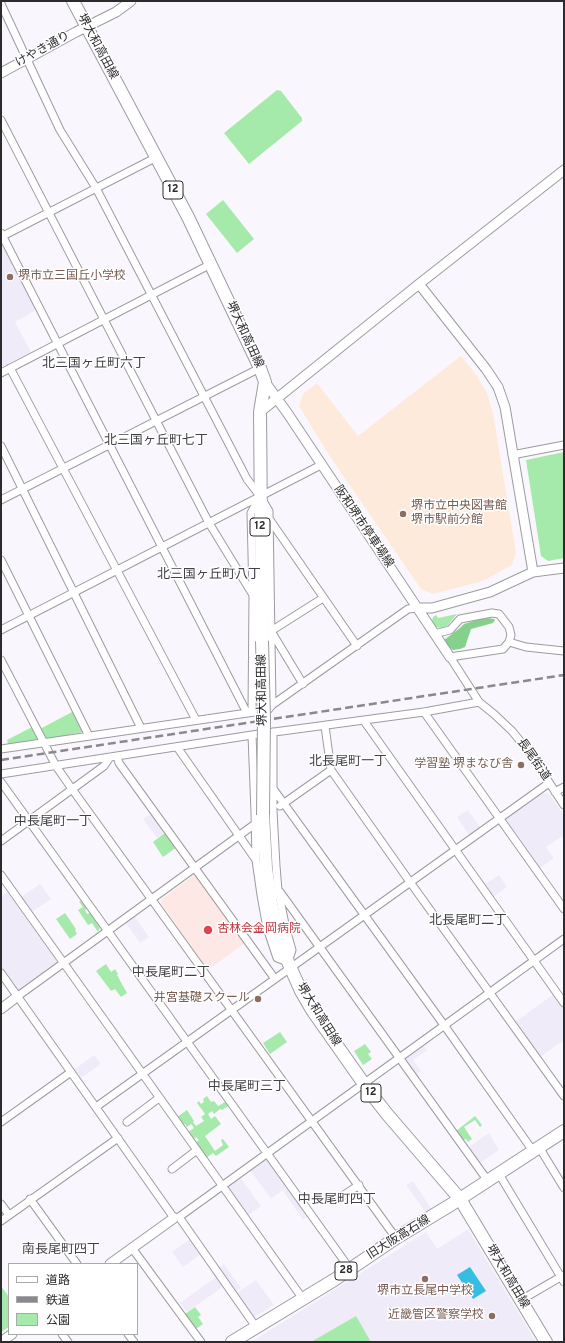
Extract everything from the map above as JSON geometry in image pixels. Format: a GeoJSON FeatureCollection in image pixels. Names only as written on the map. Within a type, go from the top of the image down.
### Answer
{"type":"FeatureCollection","features":[{"type":"Feature","properties":{"kind":"main road","name":"堺大和高田線"},"geometry":{"type":"LineString","coordinates":[[73,1],[155,158],[188,217],[260,368],[265,382],[260,412],[260,496],[262,641],[268,813],[266,868],[271,903],[278,933],[289,965],[312,1010],[364,1084],[387,1114],[460,1199],[546,1342]]}},
{"type":"Feature","properties":{"kind":"main road","name":"旧大阪高石線"},"geometry":{"type":"LineString","coordinates":[[232,1342],[350,1269],[564,1131]]}},
{"type":"Feature","properties":{"kind":"street","name":"けやき通り"},"geometry":{"type":"LineString","coordinates":[[1,73],[116,12],[130,1]]}},
{"type":"Feature","properties":{"kind":"street"},"geometry":{"type":"LineString","coordinates":[[1,4],[60,130],[96,188],[247,479],[269,511],[272,705]]}},
{"type":"Feature","properties":{"kind":"street"},"geometry":{"type":"LineString","coordinates":[[1,120],[208,523],[253,595]]}},
{"type":"Feature","properties":{"kind":"street"},"geometry":{"type":"LineString","coordinates":[[155,158],[2,235],[161,547],[249,713]]}},
{"type":"Feature","properties":{"kind":"street"},"geometry":{"type":"LineString","coordinates":[[260,412],[564,170]]}},
{"type":"Feature","properties":{"kind":"street"},"geometry":{"type":"LineString","coordinates":[[1,373],[211,264]]}},
{"type":"Feature","properties":{"kind":"street"},"geometry":{"type":"LineString","coordinates":[[419,284],[486,369],[498,387],[505,407],[533,572]]}},
{"type":"Feature","properties":{"kind":"street"},"geometry":{"type":"LineString","coordinates":[[10,368],[196,720]]}},
{"type":"Feature","properties":{"kind":"street"},"geometry":{"type":"LineString","coordinates":[[1,500],[260,368]]}},
{"type":"Feature","properties":{"kind":"street","name":"阪和堺市停車場線"},"geometry":{"type":"LineString","coordinates":[[265,382],[450,657]]}},
{"type":"Feature","properties":{"kind":"street"},"geometry":{"type":"LineString","coordinates":[[512,455],[564,445]]}},
{"type":"Feature","properties":{"kind":"street"},"geometry":{"type":"LineString","coordinates":[[1,446],[141,728]]}},
{"type":"Feature","properties":{"kind":"street"},"geometry":{"type":"LineString","coordinates":[[1,630],[321,464]]}},
{"type":"Feature","properties":{"kind":"street"},"geometry":{"type":"LineString","coordinates":[[249,713],[253,595],[251,513],[260,496]]}},
{"type":"Feature","properties":{"kind":"street"},"geometry":{"type":"LineString","coordinates":[[270,520],[356,646]]}},
{"type":"Feature","properties":{"kind":"street"},"geometry":{"type":"LineString","coordinates":[[1,560],[89,736]]}},
{"type":"Feature","properties":{"kind":"street"},"geometry":{"type":"LineString","coordinates":[[1,749],[268,710],[272,705],[408,609],[432,608],[490,592],[533,572],[564,568]]}},
{"type":"Feature","properties":{"kind":"street"},"geometry":{"type":"LineString","coordinates":[[271,631],[323,598]]}},
{"type":"Feature","properties":{"kind":"street"},"geometry":{"type":"LineString","coordinates":[[434,634],[450,630],[460,619],[492,613],[499,614],[509,627],[511,635],[509,642],[503,649],[450,657]]}},
{"type":"Feature","properties":{"kind":"street"},"geometry":{"type":"LineString","coordinates":[[271,631],[302,684]]}},
{"type":"Feature","properties":{"kind":"street"},"geometry":{"type":"LineString","coordinates":[[509,642],[526,647],[564,651]]}},
{"type":"Feature","properties":{"kind":"street","name":"長尾街道"},"geometry":{"type":"LineString","coordinates":[[450,657],[479,702],[494,714],[529,752],[564,805]]}},
{"type":"Feature","properties":{"kind":"street"},"geometry":{"type":"LineString","coordinates":[[1,660],[56,766],[396,1238]]}},
{"type":"Feature","properties":{"kind":"street"},"geometry":{"type":"LineString","coordinates":[[1,774],[252,735],[424,712],[479,702]]}},
{"type":"Feature","properties":{"kind":"street"},"geometry":{"type":"LineString","coordinates":[[424,712],[564,909]]}},
{"type":"Feature","properties":{"kind":"street"},"geometry":{"type":"LineString","coordinates":[[364,721],[564,1003]]}},
{"type":"Feature","properties":{"kind":"street"},"geometry":{"type":"LineString","coordinates":[[325,726],[331,770],[564,1096]]}},
{"type":"Feature","properties":{"kind":"street"},"geometry":{"type":"LineString","coordinates":[[273,732],[274,790],[268,813],[278,890],[292,950],[289,965]]}},
{"type":"Feature","properties":{"kind":"street"},"geometry":{"type":"LineString","coordinates":[[252,735],[256,860],[260,895],[267,928],[277,958],[289,965]]}},
{"type":"Feature","properties":{"kind":"street"},"geometry":{"type":"LineString","coordinates":[[177,747],[256,860]]}},
{"type":"Feature","properties":{"kind":"street"},"geometry":{"type":"LineString","coordinates":[[1,841],[104,766],[113,756]]}},
{"type":"Feature","properties":{"kind":"street"},"geometry":{"type":"LineString","coordinates":[[113,756],[275,979]]}},
{"type":"Feature","properties":{"kind":"street"},"geometry":{"type":"LineString","coordinates":[[268,813],[331,770]]}},
{"type":"Feature","properties":{"kind":"street"},"geometry":{"type":"LineString","coordinates":[[1,782],[350,1269]]}},
{"type":"Feature","properties":{"kind":"street"},"geometry":{"type":"LineString","coordinates":[[96,1107],[275,979],[289,965],[320,947],[549,783]]}},
{"type":"Feature","properties":{"kind":"street"},"geometry":{"type":"LineString","coordinates":[[555,792],[564,787]]}},
{"type":"Feature","properties":{"kind":"street"},"geometry":{"type":"LineString","coordinates":[[274,790],[564,1188]]}},
{"type":"Feature","properties":{"kind":"street"},"geometry":{"type":"LineString","coordinates":[[1,1009],[107,930],[255,824]]}},
{"type":"Feature","properties":{"kind":"street"},"geometry":{"type":"LineString","coordinates":[[1,875],[302,1299]]}},
{"type":"Feature","properties":{"kind":"street"},"geometry":{"type":"LineString","coordinates":[[278,890],[488,1181]]}},
{"type":"Feature","properties":{"kind":"street"},"geometry":{"type":"LineString","coordinates":[[111,1263],[222,1186],[564,939]]}},
{"type":"Feature","properties":{"kind":"street"},"geometry":{"type":"LineString","coordinates":[[1,972],[118,1138],[256,1327]]}},
{"type":"Feature","properties":{"kind":"street"},"geometry":{"type":"LineString","coordinates":[[1,1122],[71,1072]]}},
{"type":"Feature","properties":{"kind":"street"},"geometry":{"type":"LineString","coordinates":[[126,1122],[160,1098]]}},
{"type":"Feature","properties":{"kind":"street"},"geometry":{"type":"LineString","coordinates":[[1,1221],[118,1138]]}},
{"type":"Feature","properties":{"kind":"street"},"geometry":{"type":"LineString","coordinates":[[172,1168],[197,1150]]}},
{"type":"Feature","properties":{"kind":"street"},"geometry":{"type":"LineString","coordinates":[[499,1174],[563,1278],[521,1300]]}},
{"type":"Feature","properties":{"kind":"street"},"geometry":{"type":"LineString","coordinates":[[342,1197],[359,1185]]}},
{"type":"Feature","properties":{"kind":"street"},"geometry":{"type":"LineString","coordinates":[[30,1199],[76,1263]]}},
{"type":"Feature","properties":{"kind":"street"},"geometry":{"type":"LineString","coordinates":[[1,1204],[9,1215]]}},
{"type":"Feature","properties":{"kind":"street"},"geometry":{"type":"LineString","coordinates":[[132,1248],[201,1342]]}},
{"type":"Feature","properties":{"kind":"street"},"geometry":{"type":"LineString","coordinates":[[1,1342],[11,1335]]}},
{"type":"Feature","properties":{"kind":"shaded area","name":"堺市立三国丘小学校"},"geometry":{"type":"Polygon","coordinates":[[[1,243],[36,310],[15,322],[31,352],[1,367],[1,243]]]}},
{"type":"Feature","properties":{"kind":"shaded area"},"geometry":{"type":"Polygon","coordinates":[[[461,356],[477,376],[487,393],[493,413],[516,553],[512,565],[483,581],[433,594],[421,589],[327,452],[299,406],[303,394],[317,383],[358,436],[461,356]]]}},
{"type":"Feature","properties":{"kind":"shaded area"},"geometry":{"type":"Polygon","coordinates":[[[541,792],[549,794],[564,815],[564,835],[546,847],[554,858],[539,869],[504,819],[541,792]]]}},
{"type":"Feature","properties":{"kind":"shaded area"},"geometry":{"type":"Polygon","coordinates":[[[468,810],[480,827],[469,835],[457,817],[468,810]]]}},
{"type":"Feature","properties":{"kind":"shaded area"},"geometry":{"type":"Polygon","coordinates":[[[152,813],[166,832],[157,838],[143,819],[152,813]]]}},
{"type":"Feature","properties":{"kind":"shaded area","name":"杏林会金岡病院"},"geometry":{"type":"Polygon","coordinates":[[[194,875],[197,875],[245,943],[208,970],[161,903],[162,899],[194,875]]]}},
{"type":"Feature","properties":{"kind":"shaded area"},"geometry":{"type":"Polygon","coordinates":[[[499,875],[507,887],[493,897],[485,884],[499,875]]]}},
{"type":"Feature","properties":{"kind":"shaded area"},"geometry":{"type":"Polygon","coordinates":[[[40,884],[51,899],[32,912],[21,897],[40,884]]]}},
{"type":"Feature","properties":{"kind":"shaded area"},"geometry":{"type":"Polygon","coordinates":[[[8,892],[58,961],[57,964],[20,990],[18,990],[1,966],[1,897],[8,892]]]}},
{"type":"Feature","properties":{"kind":"shaded area"},"geometry":{"type":"Polygon","coordinates":[[[135,917],[149,937],[140,943],[126,923],[135,917]]]}},
{"type":"Feature","properties":{"kind":"shaded area"},"geometry":{"type":"Polygon","coordinates":[[[554,994],[564,1008],[564,1040],[540,1057],[515,1022],[554,994]]]}},
{"type":"Feature","properties":{"kind":"shaded area"},"geometry":{"type":"Polygon","coordinates":[[[423,1045],[427,1050],[413,1060],[421,1071],[416,1075],[405,1060],[423,1045]]]}},
{"type":"Feature","properties":{"kind":"shaded area"},"geometry":{"type":"Polygon","coordinates":[[[94,1055],[101,1064],[81,1078],[75,1069],[94,1055]]]}},
{"type":"Feature","properties":{"kind":"shaded area"},"geometry":{"type":"Polygon","coordinates":[[[489,1133],[499,1150],[480,1163],[469,1147],[489,1133]]]}},
{"type":"Feature","properties":{"kind":"shaded area"},"geometry":{"type":"Polygon","coordinates":[[[266,1158],[288,1186],[271,1199],[250,1170],[266,1158]]]}},
{"type":"Feature","properties":{"kind":"shaded area"},"geometry":{"type":"Polygon","coordinates":[[[240,1177],[261,1206],[247,1216],[227,1186],[240,1177]]]}},
{"type":"Feature","properties":{"kind":"shaded area"},"geometry":{"type":"Polygon","coordinates":[[[413,1181],[432,1210],[426,1213],[406,1185],[413,1181]]]}},
{"type":"Feature","properties":{"kind":"shaded area"},"geometry":{"type":"Polygon","coordinates":[[[288,1187],[308,1216],[303,1220],[283,1191],[288,1187]]]}},
{"type":"Feature","properties":{"kind":"shaded area","name":"堺市立長尾中学校"},"geometry":{"type":"Polygon","coordinates":[[[468,1229],[536,1342],[251,1342],[426,1232],[437,1249],[468,1229]]]}},
{"type":"Feature","properties":{"kind":"shaded area"},"geometry":{"type":"Polygon","coordinates":[[[190,1239],[201,1254],[183,1267],[172,1252],[190,1239]]]}},
{"type":"Feature","properties":{"kind":"shaded area"},"geometry":{"type":"Polygon","coordinates":[[[224,1264],[241,1288],[235,1292],[218,1268],[224,1264]]]}},
{"type":"Feature","properties":{"kind":"shaded area"},"geometry":{"type":"Polygon","coordinates":[[[216,1277],[223,1287],[187,1312],[180,1303],[216,1277]]]}},
{"type":"Feature","properties":{"kind":"shaded area"},"geometry":{"type":"Polygon","coordinates":[[[256,1280],[274,1305],[254,1317],[251,1316],[235,1294],[256,1280]]]}},
{"type":"Feature","properties":{"kind":"green space"},"geometry":{"type":"Polygon","coordinates":[[[277,90],[281,91],[302,118],[302,121],[249,164],[224,133],[277,90]]]}},
{"type":"Feature","properties":{"kind":"green space"},"geometry":{"type":"Polygon","coordinates":[[[223,200],[254,239],[237,253],[206,214],[223,200]]]}},
{"type":"Feature","properties":{"kind":"green space"},"geometry":{"type":"Polygon","coordinates":[[[564,452],[564,558],[548,561],[541,556],[526,460],[564,452]]]}},
{"type":"Feature","properties":{"kind":"green space"},"geometry":{"type":"Polygon","coordinates":[[[457,614],[447,626],[442,628],[436,627],[432,621],[433,617],[436,615],[438,618],[457,614]]]}},
{"type":"Feature","properties":{"kind":"green space"},"geometry":{"type":"Polygon","coordinates":[[[488,618],[495,620],[493,623],[471,629],[465,647],[453,650],[444,640],[464,624],[488,618]]]}},
{"type":"Feature","properties":{"kind":"green space"},"geometry":{"type":"Polygon","coordinates":[[[74,711],[84,730],[83,732],[47,739],[44,737],[40,729],[74,711]]]}},
{"type":"Feature","properties":{"kind":"green space"},"geometry":{"type":"Polygon","coordinates":[[[32,727],[38,737],[36,740],[8,744],[7,740],[32,727]]]}},
{"type":"Feature","properties":{"kind":"green space"},"geometry":{"type":"Polygon","coordinates":[[[166,832],[177,847],[163,857],[153,842],[166,832]]]}},
{"type":"Feature","properties":{"kind":"green space"},"geometry":{"type":"Polygon","coordinates":[[[81,901],[87,909],[85,910],[87,914],[90,913],[100,928],[98,932],[92,923],[88,925],[78,910],[83,907],[79,902],[81,901]]]}},
{"type":"Feature","properties":{"kind":"green space"},"geometry":{"type":"Polygon","coordinates":[[[65,913],[76,929],[77,934],[70,939],[56,919],[65,913]]]}},
{"type":"Feature","properties":{"kind":"green space"},"geometry":{"type":"Polygon","coordinates":[[[106,964],[111,972],[115,969],[127,993],[121,997],[115,989],[111,991],[96,971],[106,964]]]}},
{"type":"Feature","properties":{"kind":"green space"},"geometry":{"type":"Polygon","coordinates":[[[280,1032],[287,1042],[270,1054],[263,1043],[280,1032]]]}},
{"type":"Feature","properties":{"kind":"green space"},"geometry":{"type":"Polygon","coordinates":[[[365,1044],[371,1052],[368,1054],[372,1059],[363,1065],[354,1051],[365,1044]]]}},
{"type":"Feature","properties":{"kind":"green space"},"geometry":{"type":"Polygon","coordinates":[[[207,1096],[211,1102],[214,1101],[218,1106],[227,1101],[230,1105],[222,1110],[220,1109],[214,1114],[212,1111],[208,1114],[211,1119],[215,1116],[221,1124],[205,1136],[215,1151],[223,1145],[221,1140],[223,1139],[229,1147],[216,1156],[213,1153],[206,1158],[195,1143],[199,1140],[196,1137],[193,1140],[188,1132],[194,1128],[191,1124],[187,1127],[185,1124],[183,1125],[177,1117],[187,1110],[196,1126],[204,1121],[201,1117],[205,1114],[197,1103],[199,1101],[201,1104],[204,1102],[203,1099],[207,1096]]]}},
{"type":"Feature","properties":{"kind":"green space"},"geometry":{"type":"Polygon","coordinates":[[[475,1116],[482,1125],[480,1127],[475,1120],[464,1127],[472,1139],[468,1142],[466,1139],[463,1140],[456,1131],[475,1116]]]}},
{"type":"Feature","properties":{"kind":"green space"},"geometry":{"type":"Polygon","coordinates":[[[1,1286],[8,1296],[8,1328],[1,1332],[1,1286]]]}},
{"type":"Feature","properties":{"kind":"green space"},"geometry":{"type":"Polygon","coordinates":[[[195,1307],[201,1315],[198,1317],[203,1324],[196,1329],[185,1314],[195,1307]]]}},
{"type":"Feature","properties":{"kind":"green space"},"geometry":{"type":"Polygon","coordinates":[[[356,1316],[371,1342],[311,1342],[356,1316]]]}},
{"type":"Feature","properties":{"kind":"water"},"geometry":{"type":"Polygon","coordinates":[[[470,1267],[486,1291],[473,1299],[457,1275],[470,1267]]]}},
{"type":"Feature","properties":{"kind":"railway"},"geometry":{"type":"LineString","coordinates":[[1,760],[564,675]]}},
{"type":"Feature","properties":{"kind":"place","name":"堺市立三国丘小学校"},"geometry":{"type":"Point","coordinates":[10,277]}},
{"type":"Feature","properties":{"kind":"place","name":"堺市立中央図書館 堺市駅前分館"},"geometry":{"type":"Point","coordinates":[403,514]}},
{"type":"Feature","properties":{"kind":"place","name":"学習塾 堺まなび舎"},"geometry":{"type":"Point","coordinates":[521,765]}},
{"type":"Feature","properties":{"kind":"place","name":"杏林会金岡病院"},"geometry":{"type":"Point","coordinates":[208,930]}},
{"type":"Feature","properties":{"kind":"place","name":"井宮基礎スクール"},"geometry":{"type":"Point","coordinates":[258,999]}},
{"type":"Feature","properties":{"kind":"place","name":"堺市立長尾中学校"},"geometry":{"type":"Point","coordinates":[425,1279]}},
{"type":"Feature","properties":{"kind":"place","name":"近畿管区警察学校"},"geometry":{"type":"Point","coordinates":[492,1316]}},
{"type":"Feature","properties":{"kind":"district","name":"北三国ヶ丘町六丁"},"geometry":{"type":"Point","coordinates":[94,364]}},
{"type":"Feature","properties":{"kind":"district","name":"北三国ヶ丘町七丁"},"geometry":{"type":"Point","coordinates":[156,441]}},
{"type":"Feature","properties":{"kind":"district","name":"北三国ヶ丘町八丁"},"geometry":{"type":"Point","coordinates":[209,575]}},
{"type":"Feature","properties":{"kind":"district","name":"北長尾町一丁"},"geometry":{"type":"Point","coordinates":[348,762]}},
{"type":"Feature","properties":{"kind":"district","name":"中長尾町一丁"},"geometry":{"type":"Point","coordinates":[53,822]}},
{"type":"Feature","properties":{"kind":"district","name":"北長尾町二丁"},"geometry":{"type":"Point","coordinates":[468,921]}},
{"type":"Feature","properties":{"kind":"district","name":"中長尾町二丁"},"geometry":{"type":"Point","coordinates":[171,973]}},
{"type":"Feature","properties":{"kind":"district","name":"中長尾町三丁"},"geometry":{"type":"Point","coordinates":[247,1087]}},
{"type":"Feature","properties":{"kind":"district","name":"中長尾町四丁"},"geometry":{"type":"Point","coordinates":[337,1200]}},
{"type":"Feature","properties":{"kind":"district","name":"南長尾町四丁"},"geometry":{"type":"Point","coordinates":[61,1250]}}]}
